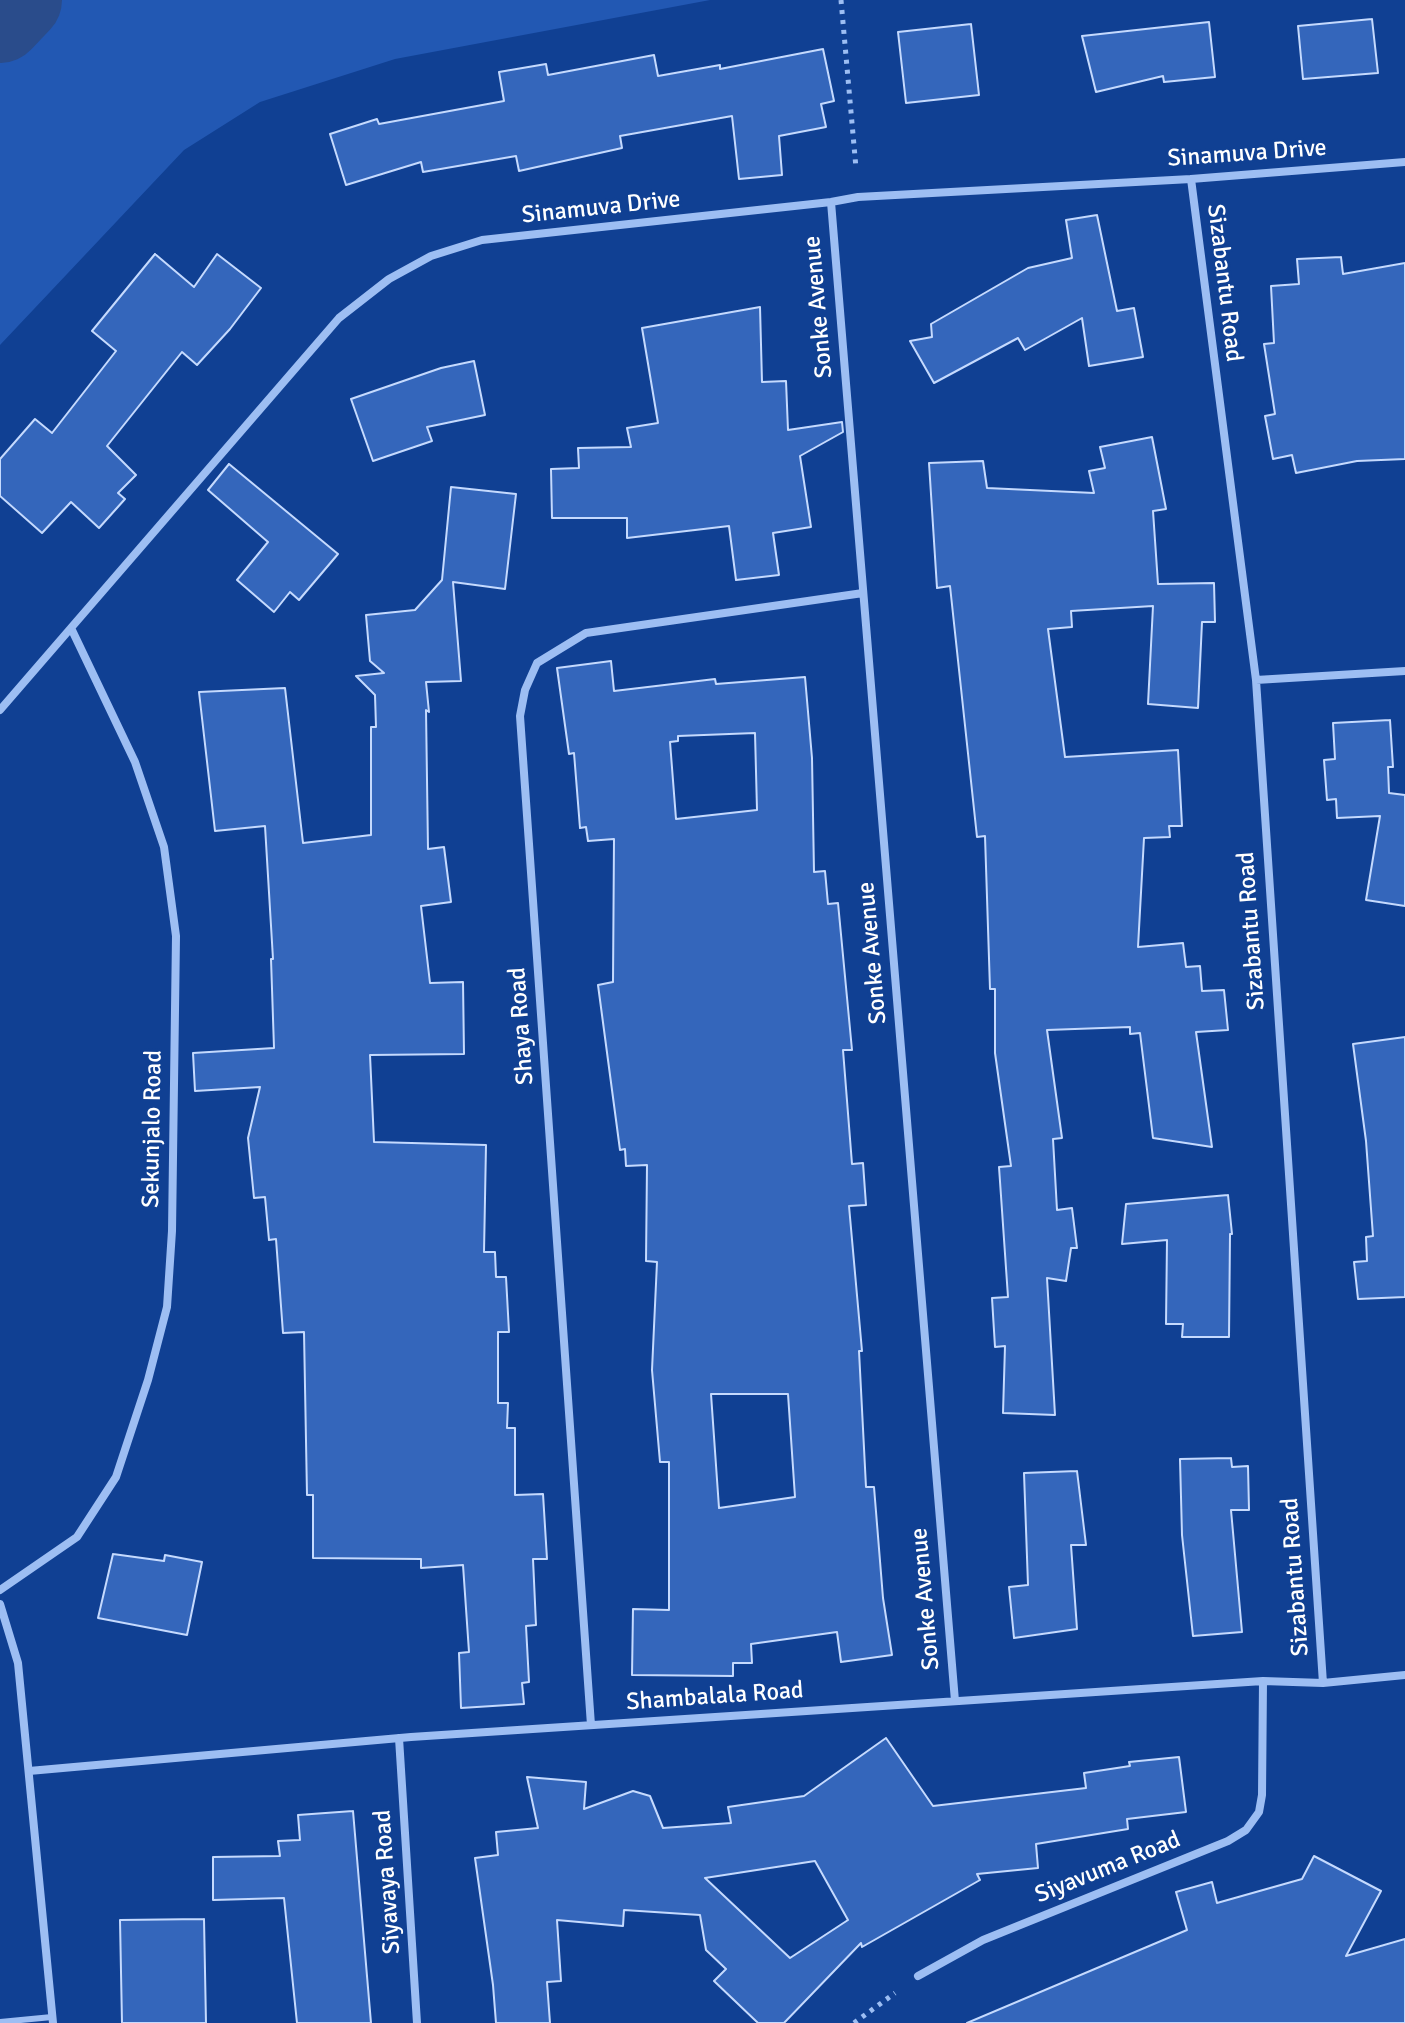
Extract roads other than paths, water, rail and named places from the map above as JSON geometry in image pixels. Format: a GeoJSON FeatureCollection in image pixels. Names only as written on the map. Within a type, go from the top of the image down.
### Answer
{"type":"FeatureCollection","features":[{"type":"Feature","properties":{"kind":"street","name":"Sinamuva Drive"},"geometry":{"type":"LineString","coordinates":[[0,710],[339,318],[389,279],[431,256],[482,240],[858,197],[1191,179],[1405,162]]}},
{"type":"Feature","properties":{"kind":"street","name":"Sizabantu Road"},"geometry":{"type":"LineString","coordinates":[[1191,179],[1256,680],[1323,1683]]}},
{"type":"Feature","properties":{"kind":"street","name":"Sonke Avenue"},"geometry":{"type":"LineString","coordinates":[[831,202],[955,1701]]}},
{"type":"Feature","properties":{"kind":"street","name":"Shaya Road"},"geometry":{"type":"LineString","coordinates":[[591,1725],[521,732],[520,716],[525,690],[537,663],[586,633],[863,593]]}},
{"type":"Feature","properties":{"kind":"street","name":"Sekunjalo Road"},"geometry":{"type":"LineString","coordinates":[[0,1590],[77,1537],[116,1477],[148,1380],[167,1307],[172,1231],[176,936],[164,847],[135,762],[71,628]]}},
{"type":"Feature","properties":{"kind":"street"},"geometry":{"type":"LineString","coordinates":[[1256,680],[1405,671]]}},
{"type":"Feature","properties":{"kind":"street"},"geometry":{"type":"LineString","coordinates":[[0,1604],[18,1663],[52,2020]]}},
{"type":"Feature","properties":{"kind":"street","name":"Shambalala Road"},"geometry":{"type":"LineString","coordinates":[[29,1771],[399,1738],[1263,1681],[1323,1683],[1405,1675]]}},
{"type":"Feature","properties":{"kind":"street","name":"Siyavuma Road"},"geometry":{"type":"LineString","coordinates":[[918,1976],[983,1940],[1228,1841],[1246,1830],[1259,1812],[1262,1795],[1263,1681]]}},
{"type":"Feature","properties":{"kind":"street","name":"Siyavaya Road"},"geometry":{"type":"LineString","coordinates":[[399,1738],[417,2023]]}},
{"type":"Feature","properties":{"kind":"lane"},"geometry":{"type":"LineString","coordinates":[[0,2022],[52,2020]]}},
{"type":"Feature","properties":{"kind":"waterway"},"geometry":{"type":"LineString","coordinates":[[0,20],[19,0]]}}]}
